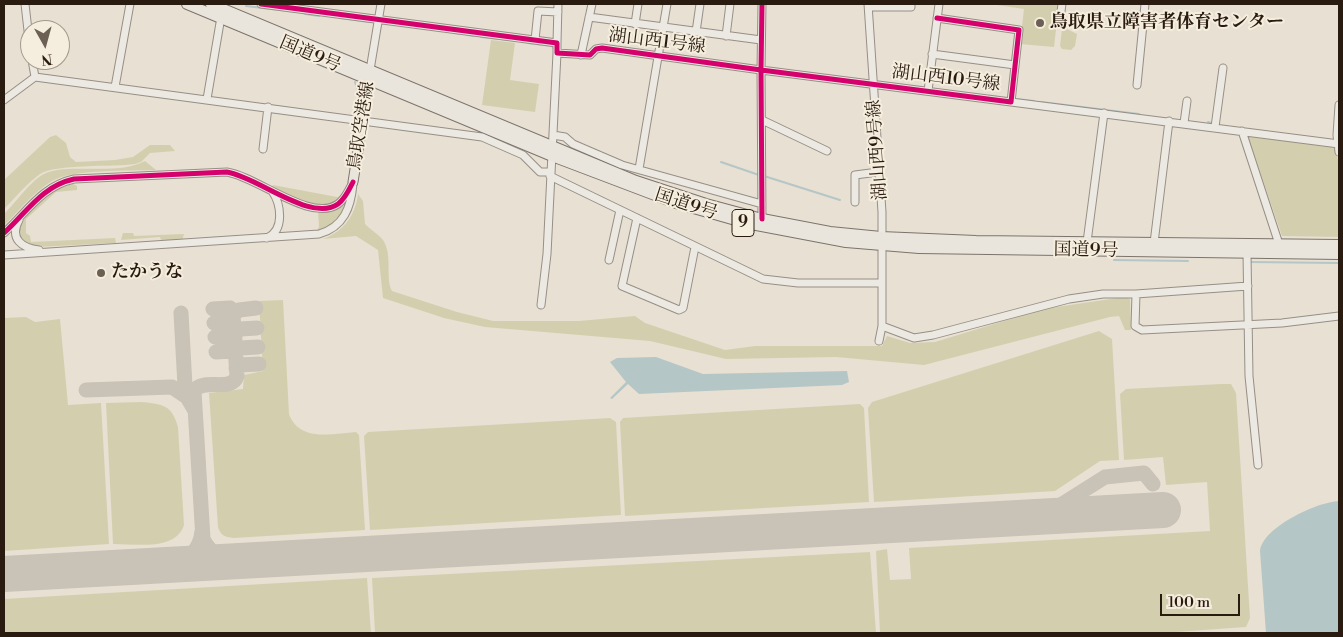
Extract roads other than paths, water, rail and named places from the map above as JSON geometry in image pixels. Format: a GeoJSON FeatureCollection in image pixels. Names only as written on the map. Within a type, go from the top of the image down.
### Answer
{"type":"FeatureCollection","features":[{"type":"Feature","properties":{"kind":"highway","name":"国道9号"},"geometry":{"type":"LineString","coordinates":[[187,4],[370,74]]}},
{"type":"Feature","properties":{"kind":"highway","name":"国道9号"},"geometry":{"type":"LineString","coordinates":[[210,4],[370,74],[676,203],[736,221],[838,241],[1339,245]]}},
{"type":"Feature","properties":{"kind":"highway","name":"国道9号"},"geometry":{"type":"LineString","coordinates":[[552,151],[646,185],[762,220],[881,241],[1247,254],[1339,254]]}},
{"type":"Feature","properties":{"kind":"main road","name":"鳥取空港線"},"geometry":{"type":"LineString","coordinates":[[353,182],[370,74]]}},
{"type":"Feature","properties":{"kind":"street"},"geometry":{"type":"LineString","coordinates":[[18,4],[25,7],[27,20]]}},
{"type":"Feature","properties":{"kind":"street"},"geometry":{"type":"LineString","coordinates":[[115,87],[130,4]]}},
{"type":"Feature","properties":{"kind":"street"},"geometry":{"type":"LineString","coordinates":[[261,4],[290,6],[378,20],[557,43]]}},
{"type":"Feature","properties":{"kind":"street"},"geometry":{"type":"LineString","coordinates":[[370,74],[381,4]]}},
{"type":"Feature","properties":{"kind":"street"},"geometry":{"type":"LineString","coordinates":[[541,305],[547,254],[558,4]]}},
{"type":"Feature","properties":{"kind":"street","name":"湖山西1号線"},"geometry":{"type":"LineString","coordinates":[[581,55],[592,4]]}},
{"type":"Feature","properties":{"kind":"street"},"geometry":{"type":"LineString","coordinates":[[635,24],[638,4]]}},
{"type":"Feature","properties":{"kind":"street"},"geometry":{"type":"LineString","coordinates":[[639,169],[668,4]]}},
{"type":"Feature","properties":{"kind":"street"},"geometry":{"type":"LineString","coordinates":[[696,32],[700,4]]}},
{"type":"Feature","properties":{"kind":"street"},"geometry":{"type":"LineString","coordinates":[[726,36],[730,4]]}},
{"type":"Feature","properties":{"kind":"street"},"geometry":{"type":"LineString","coordinates":[[762,4],[762,220]]}},
{"type":"Feature","properties":{"kind":"street"},"geometry":{"type":"LineString","coordinates":[[868,6],[911,7],[911,4]]}},
{"type":"Feature","properties":{"kind":"street"},"geometry":{"type":"LineString","coordinates":[[928,91],[939,4]]}},
{"type":"Feature","properties":{"kind":"street"},"geometry":{"type":"LineString","coordinates":[[1060,19],[1062,4]]}},
{"type":"Feature","properties":{"kind":"street"},"geometry":{"type":"LineString","coordinates":[[1137,85],[1145,4]]}},
{"type":"Feature","properties":{"kind":"street","name":"湖山西9号線"},"geometry":{"type":"LineString","coordinates":[[868,6],[882,212],[882,326],[880,341]]}},
{"type":"Feature","properties":{"kind":"street"},"geometry":{"type":"LineString","coordinates":[[535,40],[538,11],[558,12]]}},
{"type":"Feature","properties":{"kind":"street"},"geometry":{"type":"LineString","coordinates":[[207,99],[221,17]]}},
{"type":"Feature","properties":{"kind":"street"},"geometry":{"type":"LineString","coordinates":[[589,17],[761,40]]}},
{"type":"Feature","properties":{"kind":"street","name":"湖山西10号線"},"geometry":{"type":"LineString","coordinates":[[873,84],[1011,102],[1019,30],[937,18]]}},
{"type":"Feature","properties":{"kind":"street","name":"湖山西1号線"},"geometry":{"type":"LineString","coordinates":[[557,53],[590,55],[596,49],[602,48],[873,84]]}},
{"type":"Feature","properties":{"kind":"street"},"geometry":{"type":"LineString","coordinates":[[932,54],[1015,65]]}},
{"type":"Feature","properties":{"kind":"street"},"geometry":{"type":"LineString","coordinates":[[1216,127],[1223,68]]}},
{"type":"Feature","properties":{"kind":"street"},"geometry":{"type":"LineString","coordinates":[[33,70],[34,77]]}},
{"type":"Feature","properties":{"kind":"street"},"geometry":{"type":"LineString","coordinates":[[4,100],[34,77],[482,137],[523,155],[540,172],[550,174],[763,280],[881,283]]}},
{"type":"Feature","properties":{"kind":"street"},"geometry":{"type":"LineString","coordinates":[[1184,123],[1187,101]]}},
{"type":"Feature","properties":{"kind":"street"},"geometry":{"type":"LineString","coordinates":[[1011,102],[1104,112],[1338,143]]}},
{"type":"Feature","properties":{"kind":"street"},"geometry":{"type":"LineString","coordinates":[[1339,105],[1339,152]]}},
{"type":"Feature","properties":{"kind":"street"},"geometry":{"type":"LineString","coordinates":[[263,149],[268,108]]}},
{"type":"Feature","properties":{"kind":"street"},"geometry":{"type":"LineString","coordinates":[[1088,242],[1104,112]]}},
{"type":"Feature","properties":{"kind":"street"},"geometry":{"type":"LineString","coordinates":[[762,120],[827,151]]}},
{"type":"Feature","properties":{"kind":"street"},"geometry":{"type":"LineString","coordinates":[[1154,243],[1169,121]]}},
{"type":"Feature","properties":{"kind":"street"},"geometry":{"type":"LineString","coordinates":[[1242,131],[1279,244]]}},
{"type":"Feature","properties":{"kind":"street"},"geometry":{"type":"LineString","coordinates":[[553,134],[564,137],[572,144],[622,165],[762,204]]}},
{"type":"Feature","properties":{"kind":"street"},"geometry":{"type":"LineString","coordinates":[[4,232],[43,193],[59,183],[78,179],[227,172],[237,174],[303,205],[320,209],[332,207],[340,202],[353,182]]}},
{"type":"Feature","properties":{"kind":"street"},"geometry":{"type":"LineString","coordinates":[[646,185],[650,172]]}},
{"type":"Feature","properties":{"kind":"street"},"geometry":{"type":"LineString","coordinates":[[855,202],[855,175],[878,172]]}},
{"type":"Feature","properties":{"kind":"street"},"geometry":{"type":"LineString","coordinates":[[4,255],[319,234],[335,227],[348,209],[353,182]]}},
{"type":"Feature","properties":{"kind":"street"},"geometry":{"type":"LineString","coordinates":[[270,189],[277,198],[280,238]]}},
{"type":"Feature","properties":{"kind":"street"},"geometry":{"type":"LineString","coordinates":[[609,260],[620,210]]}},
{"type":"Feature","properties":{"kind":"street"},"geometry":{"type":"LineString","coordinates":[[22,216],[15,229],[20,244],[31,249],[60,252]]}},
{"type":"Feature","properties":{"kind":"street"},"geometry":{"type":"LineString","coordinates":[[637,218],[622,286],[679,310],[683,308],[695,247]]}},
{"type":"Feature","properties":{"kind":"street"},"geometry":{"type":"LineString","coordinates":[[264,238],[275,233],[280,223]]}},
{"type":"Feature","properties":{"kind":"street"},"geometry":{"type":"LineString","coordinates":[[1247,254],[1248,376],[1258,465]]}},
{"type":"Feature","properties":{"kind":"street"},"geometry":{"type":"LineString","coordinates":[[882,326],[914,338],[933,335],[1069,299],[1103,294],[1136,294],[1248,286]]}},
{"type":"Feature","properties":{"kind":"street"},"geometry":{"type":"LineString","coordinates":[[1136,294],[1134,321],[1137,329],[1282,323],[1339,316]]}},
{"type":"Feature","properties":{"kind":"waterway"},"geometry":{"type":"LineString","coordinates":[[246,6],[297,12]]}},
{"type":"Feature","properties":{"kind":"waterway"},"geometry":{"type":"LineString","coordinates":[[305,14],[319,16]]}},
{"type":"Feature","properties":{"kind":"waterway"},"geometry":{"type":"LineString","coordinates":[[341,18],[369,22]]}},
{"type":"Feature","properties":{"kind":"waterway"},"geometry":{"type":"LineString","coordinates":[[455,33],[461,34]]}},
{"type":"Feature","properties":{"kind":"waterway"},"geometry":{"type":"LineString","coordinates":[[467,35],[475,36]]}},
{"type":"Feature","properties":{"kind":"waterway"},"geometry":{"type":"LineString","coordinates":[[481,37],[519,41]]}},
{"type":"Feature","properties":{"kind":"waterway"},"geometry":{"type":"LineString","coordinates":[[528,43],[552,46],[554,49]]}},
{"type":"Feature","properties":{"kind":"waterway"},"geometry":{"type":"LineString","coordinates":[[355,82],[359,95],[357,103]]}},
{"type":"Feature","properties":{"kind":"waterway"},"geometry":{"type":"LineString","coordinates":[[1016,99],[1034,101]]}},
{"type":"Feature","properties":{"kind":"waterway"},"geometry":{"type":"LineString","coordinates":[[1041,102],[1139,114]]}},
{"type":"Feature","properties":{"kind":"waterway"},"geometry":{"type":"LineString","coordinates":[[353,116],[356,111]]}},
{"type":"Feature","properties":{"kind":"waterway"},"geometry":{"type":"LineString","coordinates":[[1208,122],[1212,123]]}},
{"type":"Feature","properties":{"kind":"waterway"},"geometry":{"type":"LineString","coordinates":[[721,162],[759,175]]}},
{"type":"Feature","properties":{"kind":"waterway"},"geometry":{"type":"LineString","coordinates":[[764,176],[840,200]]}},
{"type":"Feature","properties":{"kind":"waterway"},"geometry":{"type":"LineString","coordinates":[[1114,260],[1188,261]]}},
{"type":"Feature","properties":{"kind":"waterway"},"geometry":{"type":"LineString","coordinates":[[1251,262],[1339,263]]}},
{"type":"Feature","properties":{"kind":"place","name":"鳥取県立障害者体育センター"},"geometry":{"type":"Point","coordinates":[1040,23]}},
{"type":"Feature","properties":{"kind":"place","name":"たかうな"},"geometry":{"type":"Point","coordinates":[101,273]}}]}
